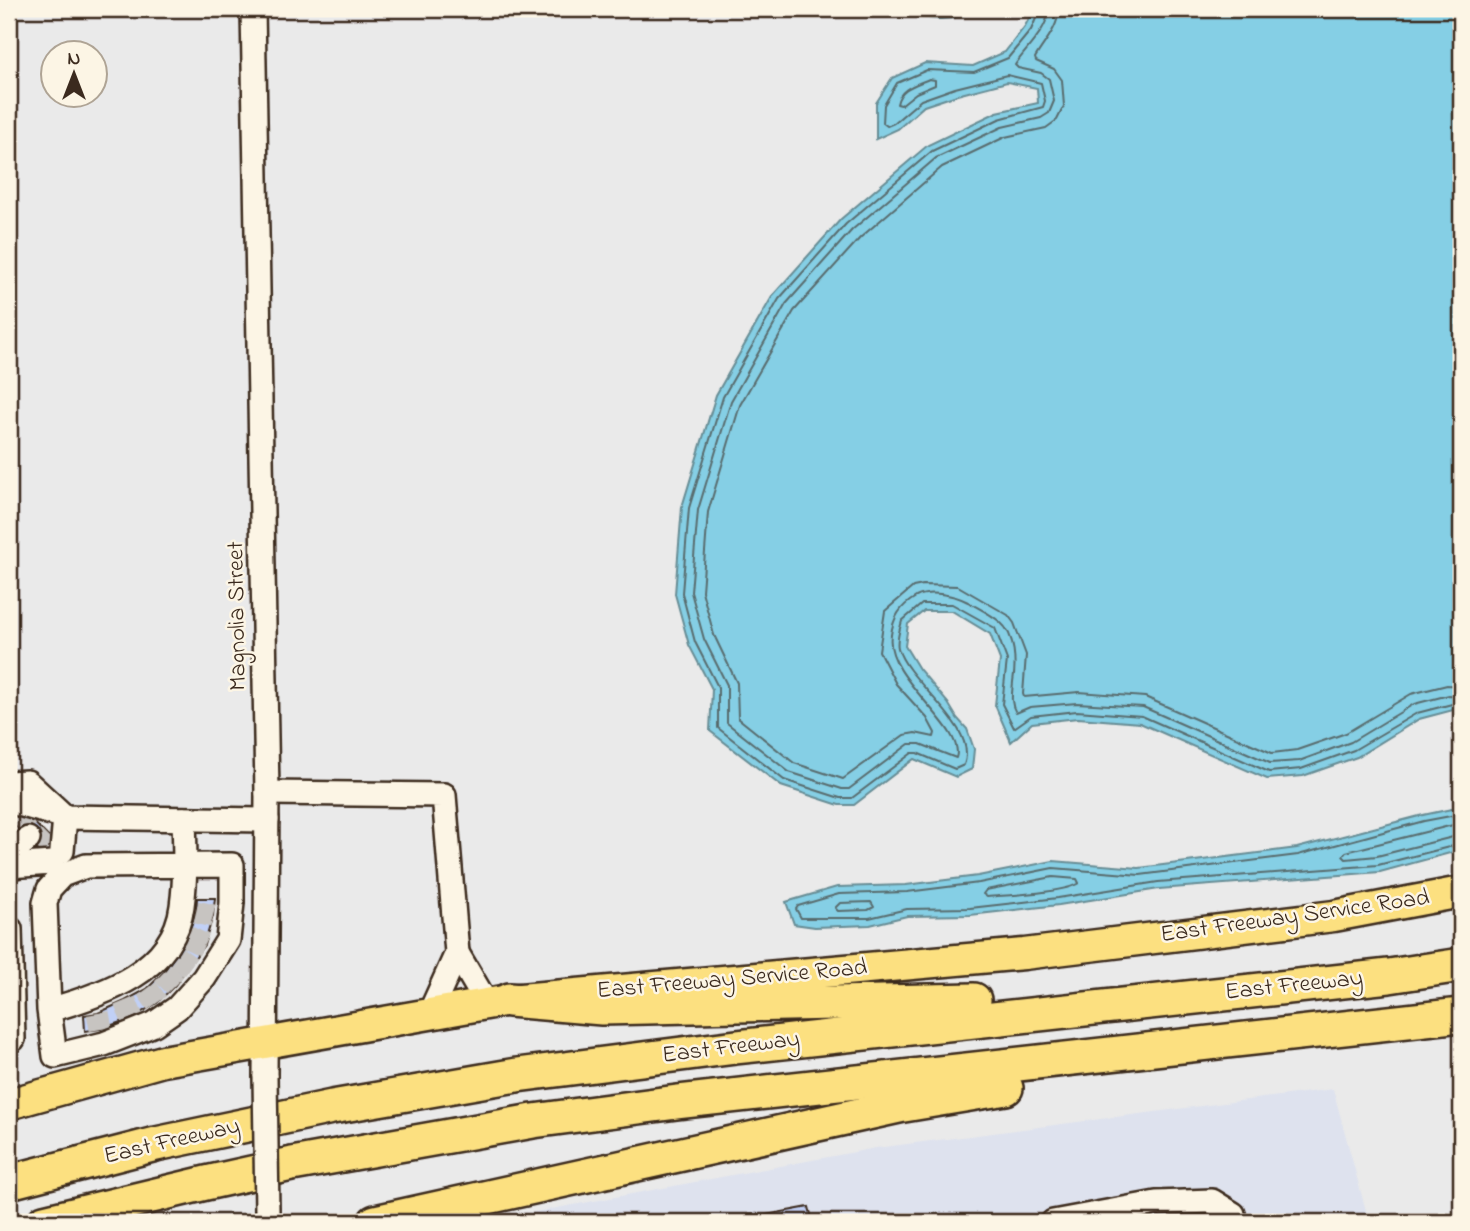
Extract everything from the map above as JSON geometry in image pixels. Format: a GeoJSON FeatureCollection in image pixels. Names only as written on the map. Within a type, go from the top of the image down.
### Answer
{"type":"FeatureCollection","features":[{"type":"Feature","properties":{"kind":"highway","name":"East Freeway"},"geometry":{"type":"LineString","coordinates":[[9,1182],[197,1135],[332,1107],[517,1075],[736,1046],[1389,976],[1461,965]]}},
{"type":"Feature","properties":{"kind":"highway"},"geometry":{"type":"LineString","coordinates":[[498,1002],[601,1008],[863,1004],[1231,992]]}},
{"type":"Feature","properties":{"kind":"highway","name":"East Freeway"},"geometry":{"type":"LineString","coordinates":[[44,1222],[292,1164],[533,1121],[677,1102],[1461,1016]]}},
{"type":"Feature","properties":{"kind":"highway"},"geometry":{"type":"LineString","coordinates":[[375,1222],[904,1105],[1094,1073],[1257,1038]]}},
{"type":"Feature","properties":{"kind":"main road","name":"East Freeway Service Road"},"geometry":{"type":"LineString","coordinates":[[9,1104],[163,1061],[498,1002],[1024,954],[1334,916],[1461,892]]}},
{"type":"Feature","properties":{"kind":"street","name":"Magnolia Street"},"geometry":{"type":"LineString","coordinates":[[253,9],[267,793],[264,1043],[267,1217]]}},
{"type":"Feature","properties":{"kind":"street"},"geometry":{"type":"LineString","coordinates":[[31,831],[27,782],[65,817]]}},
{"type":"Feature","properties":{"kind":"street"},"geometry":{"type":"LineString","coordinates":[[267,793],[444,795],[457,953],[429,1015]]}},
{"type":"Feature","properties":{"kind":"street"},"geometry":{"type":"LineString","coordinates":[[9,855],[31,831],[65,817],[267,820]]}},
{"type":"Feature","properties":{"kind":"street"},"geometry":{"type":"LineString","coordinates":[[9,864],[31,831],[65,817]]}},
{"type":"Feature","properties":{"kind":"street"},"geometry":{"type":"LineString","coordinates":[[163,1061],[185,864],[184,819]]}},
{"type":"Feature","properties":{"kind":"street"},"geometry":{"type":"LineString","coordinates":[[49,1010],[99,1021],[174,968],[232,865],[86,866],[62,875],[49,889],[45,904],[49,1010],[54,1056],[174,968],[265,944]]}},
{"type":"Feature","properties":{"kind":"street"},"geometry":{"type":"LineString","coordinates":[[10,929],[11,1040],[52,1034]]}},
{"type":"Feature","properties":{"kind":"street"},"geometry":{"type":"LineString","coordinates":[[457,953],[498,1002]]}},
{"type":"Feature","properties":{"kind":"street"},"geometry":{"type":"LineString","coordinates":[[1052,1222],[1156,1203],[1212,1202],[1233,1214],[1235,1222]]}},
{"type":"Feature","properties":{"kind":"shaded area"},"geometry":{"type":"Polygon","coordinates":[[[1333,1089],[1369,1222],[483,1222],[876,1148],[1333,1089]]]}},
{"type":"Feature","properties":{"kind":"water"},"geometry":{"type":"Polygon","coordinates":[[[897,9],[975,9],[958,17],[938,19],[898,13],[897,9]]]}},
{"type":"Feature","properties":{"kind":"water"},"geometry":{"type":"Polygon","coordinates":[[[1034,9],[1461,9],[1461,714],[1453,710],[1419,719],[1357,757],[1303,776],[1267,779],[1140,723],[1078,718],[1032,723],[1011,742],[995,705],[1000,660],[990,634],[952,611],[924,611],[908,624],[905,646],[919,669],[967,729],[974,749],[972,769],[956,777],[914,759],[854,805],[839,805],[781,786],[710,731],[712,689],[689,645],[675,594],[682,507],[716,395],[773,295],[841,219],[928,145],[997,112],[1038,103],[1037,88],[1007,82],[924,106],[898,129],[876,139],[876,103],[892,78],[925,63],[973,66],[1005,52],[1034,9]]]}},
{"type":"Feature","properties":{"kind":"water"},"geometry":{"type":"Polygon","coordinates":[[[1461,807],[1461,850],[1380,872],[1159,889],[1059,905],[970,915],[907,916],[870,925],[815,927],[794,924],[786,902],[837,887],[906,885],[978,876],[1053,861],[1139,868],[1297,848],[1461,807]]]}},
{"type":"Feature","properties":{"kind":"building"},"geometry":{"type":"Polygon","coordinates":[[[9,797],[68,857],[56,868],[9,819],[9,797]]]}},
{"type":"Feature","properties":{"kind":"building"},"geometry":{"type":"Polygon","coordinates":[[[197,898],[215,898],[213,916],[204,945],[175,985],[157,1003],[132,1018],[101,1029],[85,1031],[84,1015],[98,1013],[125,1001],[147,989],[163,973],[187,937],[196,912],[197,898]]]}},
{"type":"Feature","properties":{"kind":"building"},"geometry":{"type":"Polygon","coordinates":[[[809,1207],[813,1222],[729,1222],[809,1207]]]}},
{"type":"Feature","properties":{"kind":"tunnel"},"geometry":{"type":"LineString","coordinates":[[17,827],[28,816]]}},
{"type":"Feature","properties":{"kind":"tunnel"},"geometry":{"type":"LineString","coordinates":[[38,849],[49,838]]}},
{"type":"Feature","properties":{"kind":"tunnel"},"geometry":{"type":"LineString","coordinates":[[196,912],[213,916]]}},
{"type":"Feature","properties":{"kind":"tunnel"},"geometry":{"type":"LineString","coordinates":[[187,937],[204,945]]}},
{"type":"Feature","properties":{"kind":"tunnel"},"geometry":{"type":"LineString","coordinates":[[176,957],[190,967]]}},
{"type":"Feature","properties":{"kind":"tunnel"},"geometry":{"type":"LineString","coordinates":[[163,973],[175,985]]}},
{"type":"Feature","properties":{"kind":"tunnel"},"geometry":{"type":"LineString","coordinates":[[147,989],[157,1003]]}},
{"type":"Feature","properties":{"kind":"tunnel"},"geometry":{"type":"LineString","coordinates":[[125,1001],[132,1018]]}},
{"type":"Feature","properties":{"kind":"tunnel"},"geometry":{"type":"LineString","coordinates":[[98,1013],[101,1029]]}}]}
